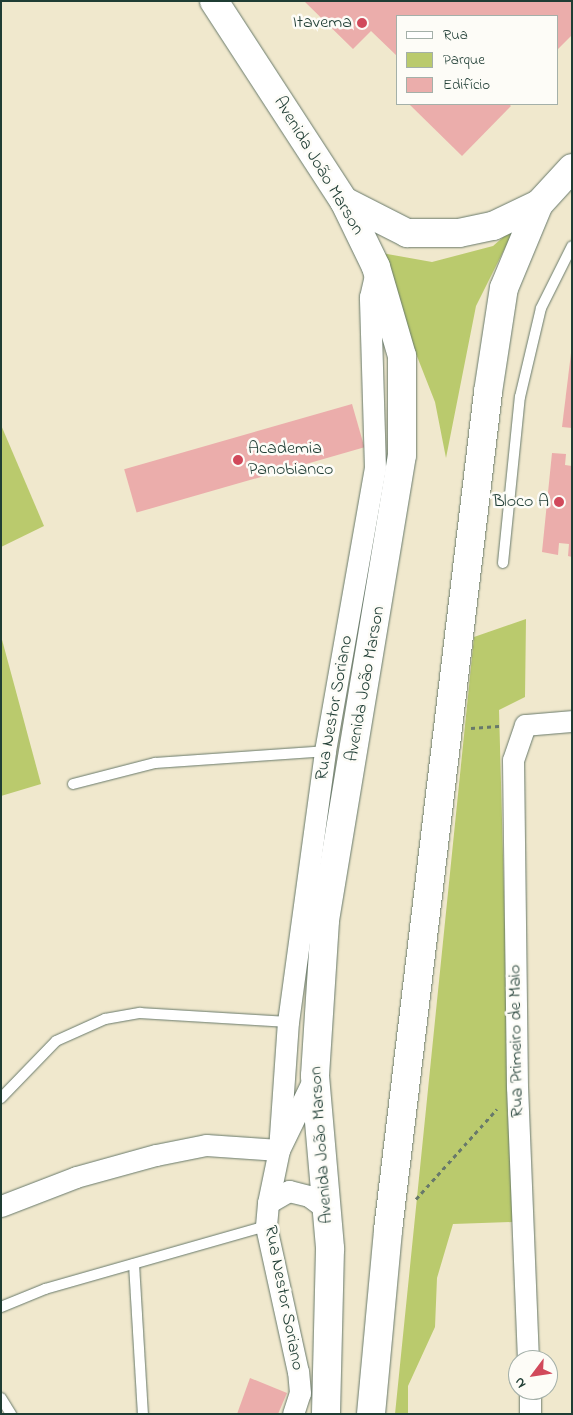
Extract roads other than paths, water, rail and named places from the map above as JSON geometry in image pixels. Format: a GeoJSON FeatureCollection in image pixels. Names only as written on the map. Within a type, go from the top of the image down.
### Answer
{"type":"FeatureCollection","features":[{"type":"Feature","properties":{"kind":"main road","name":"Avenida João Marson"},"geometry":{"type":"LineString","coordinates":[[214,1],[344,201],[376,267],[402,356],[402,455],[325,921],[315,1076],[326,1209],[326,1414]]}},
{"type":"Feature","properties":{"kind":"main road"},"geometry":{"type":"LineString","coordinates":[[371,1414],[388,1230],[450,729],[488,392],[504,288],[539,204],[572,168]]}},
{"type":"Feature","properties":{"kind":"main road"},"geometry":{"type":"LineString","coordinates":[[344,201],[384,225],[434,236],[493,226],[539,204]]}},
{"type":"Feature","properties":{"kind":"street","name":"Rua Nestor Soriano"},"geometry":{"type":"LineString","coordinates":[[293,1414],[300,1393],[266,1226],[268,1202],[278,1150],[288,1022],[325,751],[375,468],[370,297],[376,267]]}},
{"type":"Feature","properties":{"kind":"street","name":"Rua Primeiro de Maio"},"geometry":{"type":"LineString","coordinates":[[528,1350],[518,1087],[513,760],[525,725],[572,721]]}},
{"type":"Feature","properties":{"kind":"street"},"geometry":{"type":"LineString","coordinates":[[1,1206],[76,1177],[156,1155],[206,1146],[278,1150],[315,1076]]}},
{"type":"Feature","properties":{"kind":"street"},"geometry":{"type":"LineString","coordinates":[[268,1202],[289,1191],[309,1196],[326,1209]]}},
{"type":"Feature","properties":{"kind":"street"},"geometry":{"type":"LineString","coordinates":[[530,1400],[530,1414]]}},
{"type":"Feature","properties":{"kind":"lane"},"geometry":{"type":"LineString","coordinates":[[503,563],[520,397],[541,308],[572,246]]}},
{"type":"Feature","properties":{"kind":"lane"},"geometry":{"type":"LineString","coordinates":[[74,784],[155,763],[325,751]]}},
{"type":"Feature","properties":{"kind":"lane"},"geometry":{"type":"LineString","coordinates":[[1,1098],[56,1042],[105,1019],[140,1013],[288,1022]]}},
{"type":"Feature","properties":{"kind":"lane"},"geometry":{"type":"LineString","coordinates":[[1,1307],[16,1298],[266,1226]]}},
{"type":"Feature","properties":{"kind":"lane"},"geometry":{"type":"LineString","coordinates":[[134,1264],[143,1414]]}},
{"type":"Feature","properties":{"kind":"lane"},"geometry":{"type":"LineString","coordinates":[[1,1398],[11,1414]]}},
{"type":"Feature","properties":{"kind":"place","name":"Itavema"},"geometry":{"type":"Point","coordinates":[362,23]}},
{"type":"Feature","properties":{"kind":"place","name":"Academia Panobianco"},"geometry":{"type":"Point","coordinates":[238,460]}},
{"type":"Feature","properties":{"kind":"place","name":"Bloco A"},"geometry":{"type":"Point","coordinates":[559,502]}}]}
